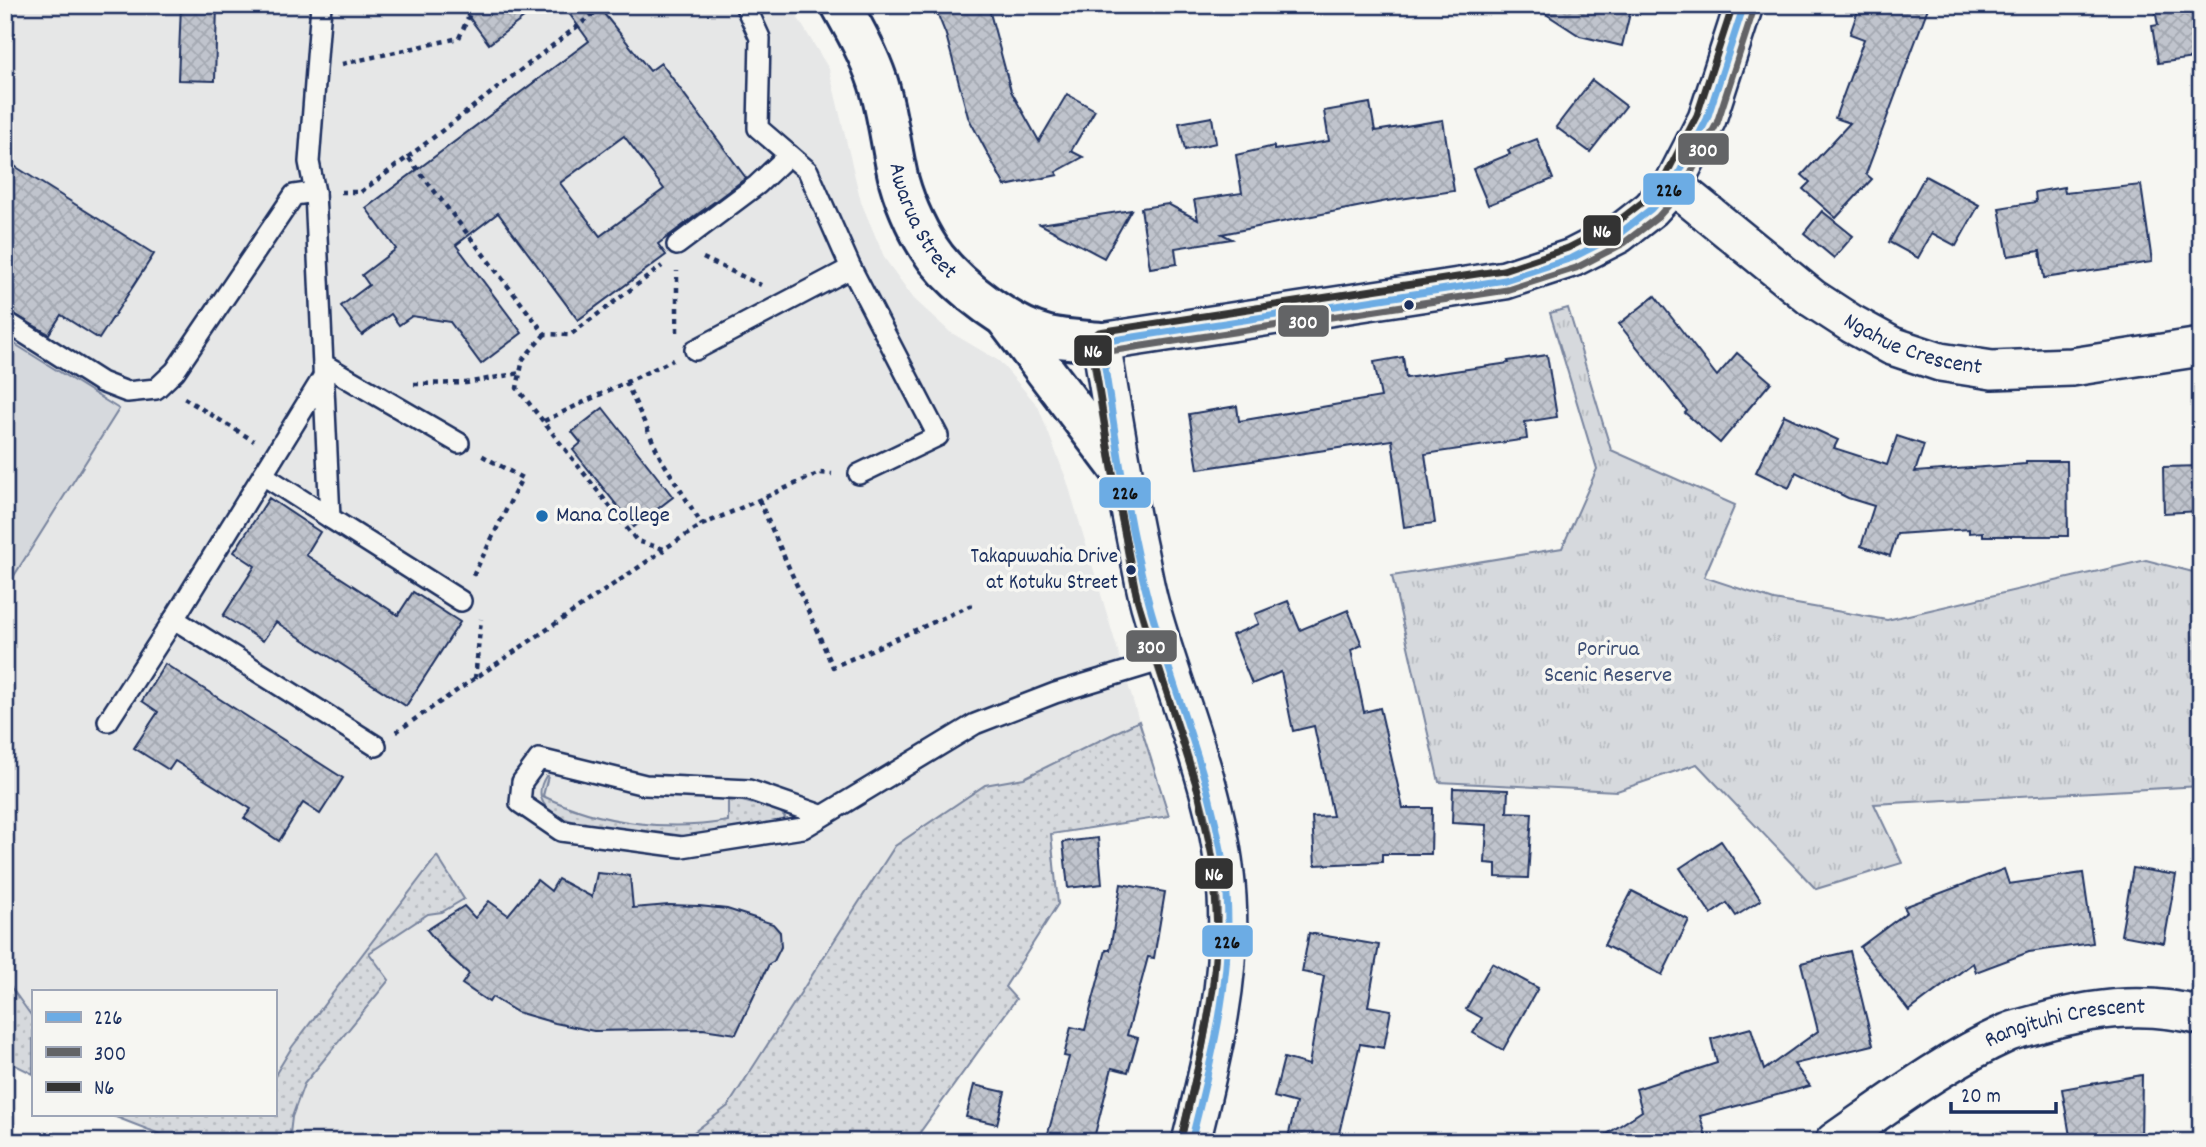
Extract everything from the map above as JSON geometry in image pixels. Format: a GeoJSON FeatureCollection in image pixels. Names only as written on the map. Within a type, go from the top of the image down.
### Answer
{"type":"FeatureCollection","features":[{"type":"Feature","properties":{"kind":"street","name":"Awarua Street"},"geometry":{"type":"LineString","coordinates":[[841,5],[868,54],[878,83],[900,183],[919,228],[936,258],[968,290],[1004,316],[1048,336],[1101,342]]}},
{"type":"Feature","properties":{"kind":"street"},"geometry":{"type":"LineString","coordinates":[[1191,1142],[1223,1002],[1228,956],[1227,897],[1221,841],[1208,782],[1151,610],[1121,471],[1101,342],[1505,280],[1572,258],[1619,234],[1651,209],[1673,185],[1707,119],[1744,5]]}},
{"type":"Feature","properties":{"kind":"street","name":"Ngahue Crescent"},"geometry":{"type":"LineString","coordinates":[[1673,185],[1812,298],[1892,346],[1940,362],[1992,370],[2072,367],[2201,347]]}},
{"type":"Feature","properties":{"kind":"street"},"geometry":{"type":"LineString","coordinates":[[1004,316],[1121,471]]}},
{"type":"Feature","properties":{"kind":"street","name":"Rangituhi Crescent"},"geometry":{"type":"LineString","coordinates":[[1834,1142],[1943,1067],[2008,1032],[2075,1012],[2127,1007],[2179,1010],[2201,1016]]}},
{"type":"Feature","properties":{"kind":"lane"},"geometry":{"type":"LineString","coordinates":[[321,5],[309,162],[315,192],[330,518]]}},
{"type":"Feature","properties":{"kind":"lane"},"geometry":{"type":"LineString","coordinates":[[745,5],[760,38],[758,128],[808,171],[851,268],[938,436],[859,474]]}},
{"type":"Feature","properties":{"kind":"lane"},"geometry":{"type":"LineString","coordinates":[[677,245],[757,185],[789,155]]}},
{"type":"Feature","properties":{"kind":"lane"},"geometry":{"type":"LineString","coordinates":[[5,321],[101,382],[127,392],[156,389],[175,371],[294,195],[315,192]]}},
{"type":"Feature","properties":{"kind":"lane"},"geometry":{"type":"LineString","coordinates":[[695,350],[851,268]]}},
{"type":"Feature","properties":{"kind":"lane"},"geometry":{"type":"LineString","coordinates":[[323,371],[400,408],[459,443]]}},
{"type":"Feature","properties":{"kind":"lane"},"geometry":{"type":"LineString","coordinates":[[108,721],[263,475],[323,371]]}},
{"type":"Feature","properties":{"kind":"lane"},"geometry":{"type":"LineString","coordinates":[[263,475],[460,601]]}},
{"type":"Feature","properties":{"kind":"lane"},"geometry":{"type":"LineString","coordinates":[[174,619],[376,746]]}},
{"type":"Feature","properties":{"kind":"lane"},"geometry":{"type":"LineString","coordinates":[[821,815],[749,790],[645,785],[539,760],[522,782],[520,803],[561,831],[682,847],[803,828],[975,724],[1055,693],[1167,659]]}},
{"type":"Feature","properties":{"kind":"path"},"geometry":{"type":"LineString","coordinates":[[316,69],[460,38],[474,5]]}},
{"type":"Feature","properties":{"kind":"path"},"geometry":{"type":"LineString","coordinates":[[315,192],[360,192],[600,7]]}},
{"type":"Feature","properties":{"kind":"path"},"geometry":{"type":"LineString","coordinates":[[408,157],[545,334],[570,335],[667,261],[677,245]]}},
{"type":"Feature","properties":{"kind":"path"},"geometry":{"type":"LineString","coordinates":[[677,245],[792,299]]}},
{"type":"Feature","properties":{"kind":"path"},"geometry":{"type":"LineString","coordinates":[[677,245],[677,359]]}},
{"type":"Feature","properties":{"kind":"path"},"geometry":{"type":"LineString","coordinates":[[545,334],[523,359],[517,388],[637,541],[664,549]]}},
{"type":"Feature","properties":{"kind":"path"},"geometry":{"type":"LineString","coordinates":[[544,421],[695,350]]}},
{"type":"Feature","properties":{"kind":"path"},"geometry":{"type":"LineString","coordinates":[[400,408],[414,384],[466,383],[520,373]]}},
{"type":"Feature","properties":{"kind":"path"},"geometry":{"type":"LineString","coordinates":[[626,382],[660,457],[702,525]]}},
{"type":"Feature","properties":{"kind":"path"},"geometry":{"type":"LineString","coordinates":[[187,400],[235,429]]}},
{"type":"Feature","properties":{"kind":"path"},"geometry":{"type":"LineString","coordinates":[[459,443],[522,478],[460,601],[482,609],[475,679]]}},
{"type":"Feature","properties":{"kind":"path"},"geometry":{"type":"LineString","coordinates":[[376,746],[702,525],[820,474],[859,474]]}},
{"type":"Feature","properties":{"kind":"path"},"geometry":{"type":"LineString","coordinates":[[759,500],[833,667],[974,604]]}},
{"type":"Feature","properties":{"kind":"shaded area","name":"Mana College"},"geometry":{"type":"Polygon","coordinates":[[[5,5],[789,5],[829,69],[861,202],[885,259],[914,299],[950,332],[999,361],[1038,406],[1067,481],[1139,721],[1024,778],[722,1142],[180,1142],[113,1116],[276,1116],[276,990],[32,990],[32,1074],[5,1060],[5,5]]]}},
{"type":"Feature","properties":{"kind":"green space","name":"Porirua Scenic Reserve"},"geometry":{"type":"Polygon","coordinates":[[[1568,308],[1611,450],[1735,505],[1704,577],[1774,600],[1887,620],[2146,560],[2201,574],[2201,786],[1874,804],[1902,863],[1816,889],[1697,764],[1617,791],[1439,782],[1392,576],[1562,548],[1597,469],[1550,313],[1568,308]]]}},
{"type":"Feature","properties":{"kind":"green space"},"geometry":{"type":"Polygon","coordinates":[[[5,338],[119,409],[5,590],[5,338]]]}},
{"type":"Feature","properties":{"kind":"green space"},"geometry":{"type":"Polygon","coordinates":[[[1139,721],[1169,816],[1051,834],[1058,904],[1005,987],[1016,999],[913,1142],[681,1142],[728,1106],[895,846],[985,785],[1024,778],[1139,721]]]}},
{"type":"Feature","properties":{"kind":"green space"},"geometry":{"type":"Polygon","coordinates":[[[546,776],[543,796],[587,813],[633,823],[681,826],[728,821],[728,802],[731,798],[780,811],[785,817],[783,821],[686,836],[597,827],[564,818],[548,809],[541,796],[541,786],[546,776]]]}},
{"type":"Feature","properties":{"kind":"green space"},"geometry":{"type":"Polygon","coordinates":[[[437,856],[464,899],[442,912],[428,914],[369,953],[389,980],[304,1084],[292,1117],[289,1142],[180,1142],[113,1116],[276,1116],[276,1073],[292,1047],[437,856]]]}},
{"type":"Feature","properties":{"kind":"green space"},"geometry":{"type":"Polygon","coordinates":[[[5,979],[32,1017],[32,1074],[5,1060],[5,979]]]}},
{"type":"Feature","properties":{"kind":"building"},"geometry":{"type":"Polygon","coordinates":[[[181,5],[217,5],[215,81],[178,80],[181,5]]]}},
{"type":"Feature","properties":{"kind":"building"},"geometry":{"type":"Polygon","coordinates":[[[460,5],[541,5],[489,44],[460,5]]]}},
{"type":"Feature","properties":{"kind":"building"},"geometry":{"type":"Polygon","coordinates":[[[563,5],[597,5],[650,71],[661,63],[746,178],[658,244],[666,255],[578,320],[498,213],[456,245],[522,333],[481,364],[450,322],[412,316],[399,325],[391,314],[362,335],[341,306],[369,285],[362,275],[396,249],[366,208],[589,41],[563,5]],[[624,136],[560,183],[600,236],[664,189],[624,136]]]}},
{"type":"Feature","properties":{"kind":"building"},"geometry":{"type":"Polygon","coordinates":[[[934,5],[988,5],[1011,91],[1039,141],[1067,94],[1095,110],[1071,151],[1083,157],[1056,172],[1058,175],[1005,186],[968,117],[946,35],[934,5]]]}},
{"type":"Feature","properties":{"kind":"building"},"geometry":{"type":"Polygon","coordinates":[[[1532,5],[1632,5],[1622,46],[1580,36],[1532,5]]]}},
{"type":"Feature","properties":{"kind":"building"},"geometry":{"type":"Polygon","coordinates":[[[1860,5],[1929,5],[1866,174],[1872,179],[1836,218],[1803,189],[1810,182],[1802,175],[1850,123],[1835,118],[1864,39],[1850,34],[1860,5]]]}},
{"type":"Feature","properties":{"kind":"building"},"geometry":{"type":"Polygon","coordinates":[[[2154,5],[2198,5],[2201,57],[2158,63],[2152,26],[2158,25],[2154,5]]]}},
{"type":"Feature","properties":{"kind":"building"},"geometry":{"type":"Polygon","coordinates":[[[1592,80],[1626,106],[1590,152],[1556,127],[1592,80]]]}},
{"type":"Feature","properties":{"kind":"building"},"geometry":{"type":"Polygon","coordinates":[[[1370,103],[1375,131],[1443,120],[1454,191],[1387,201],[1222,234],[1232,239],[1175,248],[1177,264],[1150,268],[1141,208],[1168,204],[1198,220],[1194,200],[1242,193],[1236,155],[1274,146],[1274,150],[1329,141],[1324,111],[1370,103]]]}},
{"type":"Feature","properties":{"kind":"building"},"geometry":{"type":"Polygon","coordinates":[[[1212,117],[1216,143],[1185,150],[1179,123],[1212,117]]]}},
{"type":"Feature","properties":{"kind":"building"},"geometry":{"type":"Polygon","coordinates":[[[1537,139],[1553,179],[1488,205],[1473,169],[1510,154],[1508,150],[1537,139]]]}},
{"type":"Feature","properties":{"kind":"building"},"geometry":{"type":"Polygon","coordinates":[[[5,160],[154,254],[99,339],[61,315],[49,334],[5,309],[5,160]]]}},
{"type":"Feature","properties":{"kind":"building"},"geometry":{"type":"Polygon","coordinates":[[[1925,176],[1979,205],[1956,246],[1932,233],[1918,258],[1889,242],[1925,176]]]}},
{"type":"Feature","properties":{"kind":"building"},"geometry":{"type":"Polygon","coordinates":[[[2141,185],[2152,262],[2044,278],[2040,251],[2008,256],[1999,208],[2036,202],[2035,192],[2064,187],[2065,193],[2141,185]]]}},
{"type":"Feature","properties":{"kind":"building"},"geometry":{"type":"Polygon","coordinates":[[[1131,210],[1104,258],[1040,224],[1131,210]]]}},
{"type":"Feature","properties":{"kind":"building"},"geometry":{"type":"Polygon","coordinates":[[[1822,211],[1853,236],[1834,258],[1804,233],[1822,211]]]}},
{"type":"Feature","properties":{"kind":"building"},"geometry":{"type":"Polygon","coordinates":[[[1655,296],[1717,376],[1737,353],[1771,382],[1720,443],[1685,413],[1687,411],[1619,324],[1655,296]]]}},
{"type":"Feature","properties":{"kind":"building"},"geometry":{"type":"Polygon","coordinates":[[[1547,355],[1557,417],[1525,422],[1527,439],[1425,454],[1435,523],[1404,527],[1392,440],[1198,469],[1189,414],[1237,406],[1239,421],[1381,397],[1374,362],[1403,357],[1406,378],[1547,355]]]}},
{"type":"Feature","properties":{"kind":"building"},"geometry":{"type":"Polygon","coordinates":[[[603,408],[673,497],[634,527],[573,450],[581,443],[572,432],[603,408]]]}},
{"type":"Feature","properties":{"kind":"building"},"geometry":{"type":"Polygon","coordinates":[[[1784,415],[1838,440],[1834,448],[1887,465],[1897,436],[1924,445],[1915,472],[2026,464],[2026,461],[2067,461],[2068,536],[1983,536],[1983,532],[1969,533],[1969,529],[1897,534],[1890,556],[1861,546],[1874,506],[1848,498],[1796,472],[1789,488],[1756,472],[1784,415]]]}},
{"type":"Feature","properties":{"kind":"building"},"geometry":{"type":"Polygon","coordinates":[[[2201,466],[2201,511],[2164,513],[2163,467],[2201,466]]]}},
{"type":"Feature","properties":{"kind":"building"},"geometry":{"type":"Polygon","coordinates":[[[269,498],[320,532],[306,555],[398,615],[413,592],[460,622],[406,706],[276,622],[263,641],[223,616],[255,566],[234,552],[269,498]]]}},
{"type":"Feature","properties":{"kind":"building"},"geometry":{"type":"Polygon","coordinates":[[[1288,601],[1300,630],[1348,610],[1362,645],[1351,650],[1364,712],[1380,708],[1403,808],[1432,808],[1431,854],[1382,854],[1382,862],[1315,865],[1312,817],[1333,816],[1314,726],[1293,731],[1281,672],[1252,684],[1232,635],[1259,624],[1255,614],[1288,601]]]}},
{"type":"Feature","properties":{"kind":"building"},"geometry":{"type":"Polygon","coordinates":[[[165,664],[343,778],[320,814],[303,803],[279,841],[244,818],[251,809],[175,761],[169,770],[134,748],[158,712],[142,701],[165,664]]]}},
{"type":"Feature","properties":{"kind":"building"},"geometry":{"type":"Polygon","coordinates":[[[1453,788],[1508,790],[1507,812],[1532,813],[1528,878],[1496,877],[1496,864],[1485,863],[1487,825],[1452,823],[1453,788]]]}},
{"type":"Feature","properties":{"kind":"building"},"geometry":{"type":"Polygon","coordinates":[[[1098,838],[1102,884],[1068,888],[1063,842],[1098,838]]]}},
{"type":"Feature","properties":{"kind":"building"},"geometry":{"type":"Polygon","coordinates":[[[1721,841],[1761,900],[1736,916],[1727,903],[1711,914],[1680,868],[1721,841]]]}},
{"type":"Feature","properties":{"kind":"building"},"geometry":{"type":"Polygon","coordinates":[[[2133,868],[2176,875],[2164,943],[2121,935],[2133,868]]]}},
{"type":"Feature","properties":{"kind":"building"},"geometry":{"type":"Polygon","coordinates":[[[2004,869],[2009,884],[2083,873],[2093,943],[2029,952],[1976,972],[1973,963],[1909,1011],[1860,947],[1907,912],[1904,907],[2004,869]]]}},
{"type":"Feature","properties":{"kind":"building"},"geometry":{"type":"Polygon","coordinates":[[[597,873],[630,876],[633,908],[669,905],[727,909],[773,924],[780,932],[781,947],[774,961],[769,964],[736,1034],[703,1029],[594,1031],[517,1012],[492,997],[489,1002],[462,984],[469,974],[447,954],[427,930],[464,906],[475,918],[489,901],[508,915],[537,880],[551,891],[558,879],[592,897],[597,873]]]}},
{"type":"Feature","properties":{"kind":"building"},"geometry":{"type":"Polygon","coordinates":[[[1121,884],[1165,892],[1154,958],[1148,957],[1127,1035],[1138,1038],[1128,1072],[1112,1068],[1093,1142],[1064,1142],[1047,1137],[1069,1057],[1064,1056],[1071,1027],[1085,1030],[1106,950],[1110,950],[1121,884]]]}},
{"type":"Feature","properties":{"kind":"building"},"geometry":{"type":"Polygon","coordinates":[[[1632,891],[1689,920],[1662,975],[1604,945],[1632,891]]]}},
{"type":"Feature","properties":{"kind":"building"},"geometry":{"type":"Polygon","coordinates":[[[1309,933],[1379,945],[1368,1006],[1391,1010],[1384,1048],[1360,1044],[1337,1142],[1287,1142],[1296,1103],[1274,1097],[1284,1058],[1309,1065],[1324,976],[1302,972],[1309,933]]]}},
{"type":"Feature","properties":{"kind":"building"},"geometry":{"type":"Polygon","coordinates":[[[1850,951],[1873,1045],[1794,1064],[1810,1086],[1700,1116],[1708,1142],[1595,1142],[1642,1111],[1636,1089],[1717,1063],[1711,1039],[1751,1028],[1764,1070],[1818,1031],[1801,963],[1850,951]]]}},
{"type":"Feature","properties":{"kind":"building"},"geometry":{"type":"Polygon","coordinates":[[[1492,963],[1538,988],[1503,1050],[1473,1033],[1482,1018],[1466,1009],[1492,963]]]}},
{"type":"Feature","properties":{"kind":"building"},"geometry":{"type":"Polygon","coordinates":[[[2142,1075],[2141,1142],[2071,1142],[2062,1089],[2142,1075]]]}},
{"type":"Feature","properties":{"kind":"building"},"geometry":{"type":"Polygon","coordinates":[[[974,1085],[1005,1092],[997,1124],[966,1117],[974,1085]]]}},
{"type":"Feature","properties":{"kind":"transit line","name":"N6"},"geometry":{"type":"LineString","coordinates":[[1181,1139],[1213,989],[1217,928],[1213,861],[1198,791],[1137,598],[1091,338],[1099,332],[1503,270],[1568,248],[1613,225],[1644,201],[1664,179],[1697,115],[1733,5]]}},
{"type":"Feature","properties":{"kind":"transit line","name":"226"},"geometry":{"type":"LineString","coordinates":[[1101,342],[1505,280],[1572,258],[1619,234],[1651,209],[1673,185],[1707,119],[1744,5]]}},
{"type":"Feature","properties":{"kind":"transit line","name":"300"},"geometry":{"type":"LineString","coordinates":[[1103,352],[1507,290],[1576,268],[1624,243],[1658,217],[1682,190],[1717,123],[1754,8]]}},
{"type":"Feature","properties":{"kind":"transit line","name":"226"},"geometry":{"type":"LineString","coordinates":[[1101,342],[1141,571],[1206,784],[1227,896],[1224,989],[1213,1051],[1191,1142]]}},
{"type":"Feature","properties":{"kind":"transit line","name":"300"},"geometry":{"type":"LineString","coordinates":[[1091,344],[1135,591],[1198,789],[1213,862],[1217,930],[1212,991],[1202,1050],[1181,1139]]}},
{"type":"Feature","properties":{"kind":"place","name":"Mana College"},"geometry":{"type":"Point","coordinates":[542,516]}},
{"type":"Feature","properties":{"kind":"place","name":"Takapuwahia Drive at Kotuku Street"},"geometry":{"type":"Point","coordinates":[1131,570]}}]}
